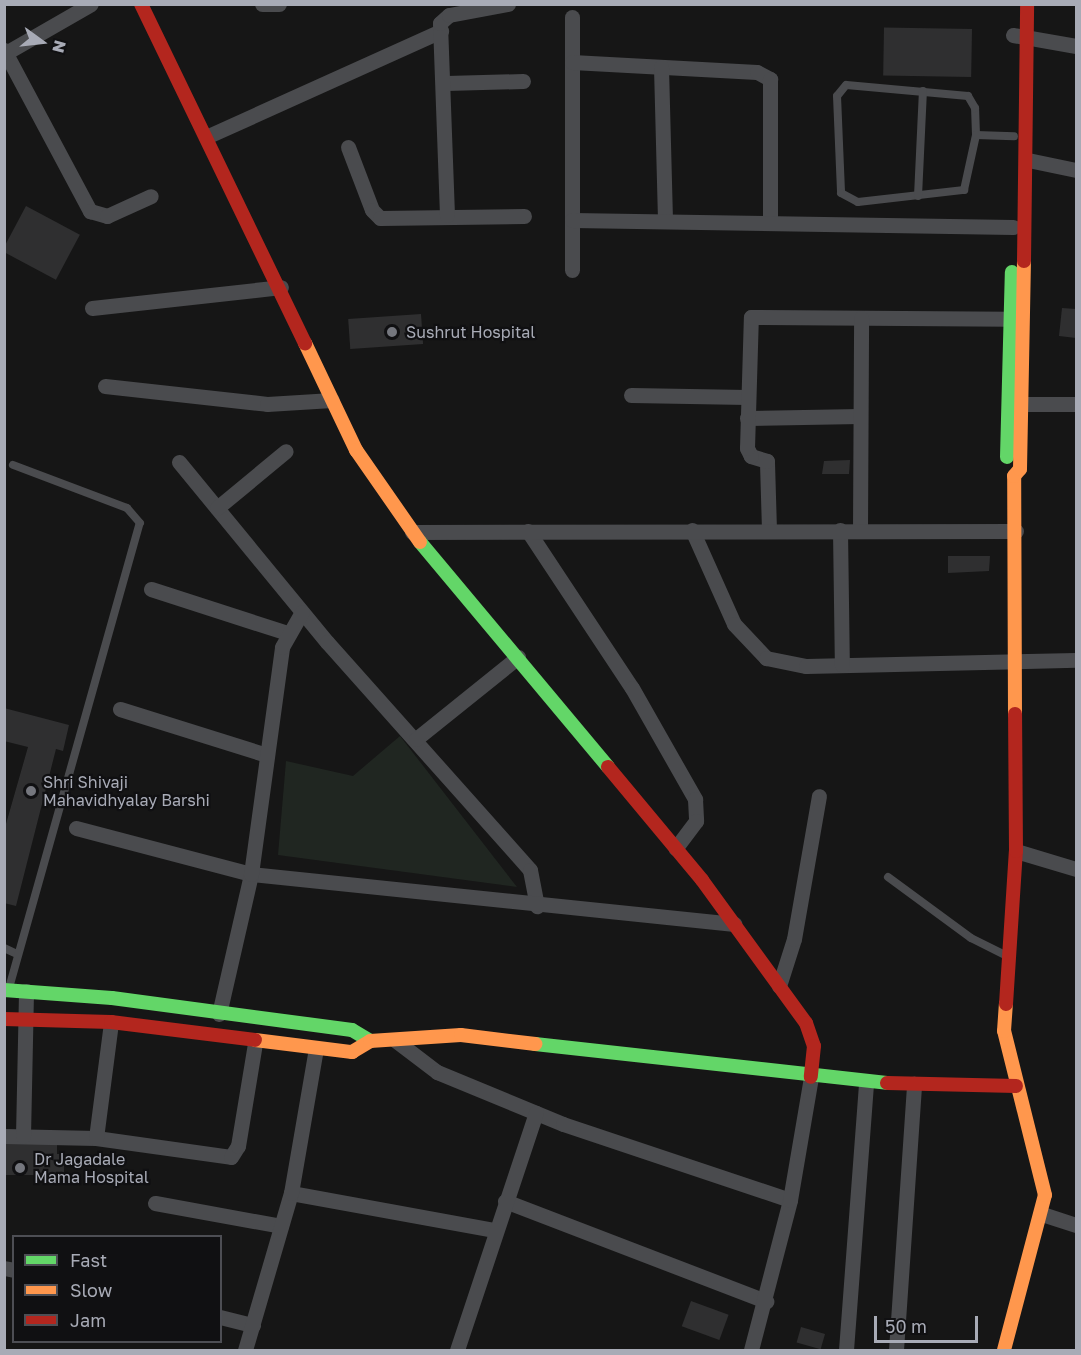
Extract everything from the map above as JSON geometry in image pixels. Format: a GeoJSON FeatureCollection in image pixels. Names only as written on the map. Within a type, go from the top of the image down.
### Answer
{"type":"FeatureCollection","features":[{"type":"Feature","properties":{"kind":"street"},"geometry":{"type":"LineString","coordinates":[[92,4],[5,52],[90,211],[107,216],[151,196]]}},
{"type":"Feature","properties":{"kind":"street"},"geometry":{"type":"LineString","coordinates":[[141,4],[281,287],[356,450],[412,532],[676,848],[812,1033],[811,1077],[790,1200],[766,1301],[751,1350]]}},
{"type":"Feature","properties":{"kind":"street"},"geometry":{"type":"LineString","coordinates":[[262,4],[279,4]]}},
{"type":"Feature","properties":{"kind":"street"},"geometry":{"type":"LineString","coordinates":[[447,214],[446,83],[441,31],[449,15],[508,4]]}},
{"type":"Feature","properties":{"kind":"street"},"geometry":{"type":"LineString","coordinates":[[1013,4],[1020,36],[1028,160],[1023,404],[1020,469],[1014,476]]}},
{"type":"Feature","properties":{"kind":"street"},"geometry":{"type":"LineString","coordinates":[[1004,1350],[1042,1214],[1043,1174],[1016,1086],[1004,1031],[1017,851],[1016,531],[1014,476],[1008,468],[1009,319],[1014,136],[1020,36],[1027,4]]}},
{"type":"Feature","properties":{"kind":"street"},"geometry":{"type":"LineString","coordinates":[[572,17],[572,270]]}},
{"type":"Feature","properties":{"kind":"street"},"geometry":{"type":"LineString","coordinates":[[206,137],[441,31]]}},
{"type":"Feature","properties":{"kind":"street"},"geometry":{"type":"LineString","coordinates":[[1020,36],[1077,46]]}},
{"type":"Feature","properties":{"kind":"street"},"geometry":{"type":"LineString","coordinates":[[572,62],[758,72],[770,79],[770,222]]}},
{"type":"Feature","properties":{"kind":"street"},"geometry":{"type":"LineString","coordinates":[[661,67],[665,221]]}},
{"type":"Feature","properties":{"kind":"street"},"geometry":{"type":"LineString","coordinates":[[446,83],[524,81]]}},
{"type":"Feature","properties":{"kind":"street"},"geometry":{"type":"LineString","coordinates":[[348,147],[375,215],[524,216]]}},
{"type":"Feature","properties":{"kind":"street"},"geometry":{"type":"LineString","coordinates":[[1028,160],[1077,170]]}},
{"type":"Feature","properties":{"kind":"street"},"geometry":{"type":"LineString","coordinates":[[572,220],[1013,227]]}},
{"type":"Feature","properties":{"kind":"street"},"geometry":{"type":"LineString","coordinates":[[92,308],[281,287]]}},
{"type":"Feature","properties":{"kind":"street"},"geometry":{"type":"LineString","coordinates":[[769,530],[767,461],[748,453],[747,397],[752,317],[1009,319]]}},
{"type":"Feature","properties":{"kind":"street"},"geometry":{"type":"LineString","coordinates":[[860,530],[861,318]]}},
{"type":"Feature","properties":{"kind":"street"},"geometry":{"type":"LineString","coordinates":[[105,386],[267,405],[332,400]]}},
{"type":"Feature","properties":{"kind":"street"},"geometry":{"type":"LineString","coordinates":[[631,395],[747,397]]}},
{"type":"Feature","properties":{"kind":"street"},"geometry":{"type":"LineString","coordinates":[[1023,404],[1077,404]]}},
{"type":"Feature","properties":{"kind":"street"},"geometry":{"type":"LineString","coordinates":[[747,418],[860,416]]}},
{"type":"Feature","properties":{"kind":"street"},"geometry":{"type":"LineString","coordinates":[[217,508],[286,452]]}},
{"type":"Feature","properties":{"kind":"street"},"geometry":{"type":"LineString","coordinates":[[179,462],[302,612],[530,870],[537,906]]}},
{"type":"Feature","properties":{"kind":"street"},"geometry":{"type":"LineString","coordinates":[[692,530],[713,583],[751,647],[785,664],[842,665],[1017,659],[1077,660]]}},
{"type":"Feature","properties":{"kind":"street"},"geometry":{"type":"LineString","coordinates":[[840,530],[842,665]]}},
{"type":"Feature","properties":{"kind":"street"},"geometry":{"type":"LineString","coordinates":[[528,531],[632,688],[695,799],[696,821],[676,848]]}},
{"type":"Feature","properties":{"kind":"street"},"geometry":{"type":"LineString","coordinates":[[412,532],[1016,531]]}},
{"type":"Feature","properties":{"kind":"street"},"geometry":{"type":"LineString","coordinates":[[151,589],[287,633]]}},
{"type":"Feature","properties":{"kind":"street"},"geometry":{"type":"LineString","coordinates":[[219,1014],[251,874],[287,633],[302,612]]}},
{"type":"Feature","properties":{"kind":"street"},"geometry":{"type":"LineString","coordinates":[[416,739],[518,657]]}},
{"type":"Feature","properties":{"kind":"street"},"geometry":{"type":"LineString","coordinates":[[120,709],[267,755]]}},
{"type":"Feature","properties":{"kind":"street"},"geometry":{"type":"LineString","coordinates":[[779,986],[794,939],[819,796]]}},
{"type":"Feature","properties":{"kind":"street"},"geometry":{"type":"LineString","coordinates":[[76,828],[251,874],[537,906],[734,924]]}},
{"type":"Feature","properties":{"kind":"street"},"geometry":{"type":"LineString","coordinates":[[1017,851],[1077,869]]}},
{"type":"Feature","properties":{"kind":"street"},"geometry":{"type":"LineString","coordinates":[[7,991],[26,991],[352,1030],[370,1041]]}},
{"type":"Feature","properties":{"kind":"street"},"geometry":{"type":"LineString","coordinates":[[23,1136],[26,991]]}},
{"type":"Feature","properties":{"kind":"street"},"geometry":{"type":"LineString","coordinates":[[4,1019],[111,1022],[255,1042],[352,1052],[370,1041],[461,1035],[866,1083],[1016,1086]]}},
{"type":"Feature","properties":{"kind":"street"},"geometry":{"type":"LineString","coordinates":[[96,1138],[111,1022]]}},
{"type":"Feature","properties":{"kind":"street"},"geometry":{"type":"LineString","coordinates":[[395,1040],[437,1072],[536,1113],[790,1200]]}},
{"type":"Feature","properties":{"kind":"street"},"geometry":{"type":"LineString","coordinates":[[4,1136],[96,1138],[231,1157],[238,1146],[255,1042]]}},
{"type":"Feature","properties":{"kind":"street"},"geometry":{"type":"LineString","coordinates":[[245,1350],[291,1193],[316,1048]]}},
{"type":"Feature","properties":{"kind":"street"},"geometry":{"type":"LineString","coordinates":[[846,1350],[866,1083]]}},
{"type":"Feature","properties":{"kind":"street"},"geometry":{"type":"LineString","coordinates":[[896,1350],[914,1084]]}},
{"type":"Feature","properties":{"kind":"street"},"geometry":{"type":"LineString","coordinates":[[458,1350],[495,1230],[536,1113]]}},
{"type":"Feature","properties":{"kind":"street"},"geometry":{"type":"LineString","coordinates":[[291,1193],[495,1230]]}},
{"type":"Feature","properties":{"kind":"street"},"geometry":{"type":"LineString","coordinates":[[505,1201],[766,1301]]}},
{"type":"Feature","properties":{"kind":"street"},"geometry":{"type":"LineString","coordinates":[[155,1203],[281,1226]]}},
{"type":"Feature","properties":{"kind":"street"},"geometry":{"type":"LineString","coordinates":[[1042,1214],[1077,1225]]}},
{"type":"Feature","properties":{"kind":"street"},"geometry":{"type":"LineString","coordinates":[[222,1318],[252,1325]]}},
{"type":"Feature","properties":{"kind":"lane"},"geometry":{"type":"LineString","coordinates":[[846,85],[923,91],[968,96],[975,108],[976,135],[964,190],[858,202],[841,193],[837,96],[846,85]]}},
{"type":"Feature","properties":{"kind":"lane"},"geometry":{"type":"LineString","coordinates":[[918,196],[923,91]]}},
{"type":"Feature","properties":{"kind":"lane"},"geometry":{"type":"LineString","coordinates":[[976,135],[1014,136]]}},
{"type":"Feature","properties":{"kind":"lane"},"geometry":{"type":"LineString","coordinates":[[7,991],[140,523],[128,508],[13,465]]}},
{"type":"Feature","properties":{"kind":"lane"},"geometry":{"type":"LineString","coordinates":[[888,877],[971,938],[1009,957]]}},
{"type":"Feature","properties":{"kind":"lane"},"geometry":{"type":"LineString","coordinates":[[4,948],[17,954]]}},
{"type":"Feature","properties":{"kind":"shaded area"},"geometry":{"type":"Polygon","coordinates":[[[400,736],[517,887],[278,855],[286,761],[353,776],[400,736]]]}},
{"type":"Feature","properties":{"kind":"building"},"geometry":{"type":"Polygon","coordinates":[[[884,27],[972,29],[971,77],[883,75],[884,27]]]}},
{"type":"Feature","properties":{"kind":"building"},"geometry":{"type":"Polygon","coordinates":[[[26,206],[80,235],[56,280],[4,252],[4,247],[26,206]]]}},
{"type":"Feature","properties":{"kind":"building"},"geometry":{"type":"Polygon","coordinates":[[[1062,308],[1076,309],[1076,338],[1059,336],[1062,308]]]}},
{"type":"Feature","properties":{"kind":"building"},"geometry":{"type":"Polygon","coordinates":[[[421,314],[423,344],[350,349],[348,319],[421,314]]]}},
{"type":"Feature","properties":{"kind":"building"},"geometry":{"type":"Polygon","coordinates":[[[850,460],[849,474],[822,474],[824,461],[850,460]]]}},
{"type":"Feature","properties":{"kind":"building"},"geometry":{"type":"Polygon","coordinates":[[[948,556],[990,556],[989,571],[948,573],[948,556]]]}},
{"type":"Feature","properties":{"kind":"building","name":"Shri Shivaji Mahavidhyalay Barshi"},"geometry":{"type":"Polygon","coordinates":[[[4,708],[69,725],[63,751],[56,749],[16,906],[4,903],[4,831],[28,747],[4,741],[4,708]]]}},
{"type":"Feature","properties":{"kind":"building"},"geometry":{"type":"Polygon","coordinates":[[[4,1144],[57,1144],[57,1154],[64,1154],[64,1175],[4,1175],[4,1144]]]}},
{"type":"Feature","properties":{"kind":"building"},"geometry":{"type":"Polygon","coordinates":[[[691,1301],[729,1315],[719,1340],[682,1326],[691,1301]]]}},
{"type":"Feature","properties":{"kind":"building"},"geometry":{"type":"Polygon","coordinates":[[[801,1327],[825,1334],[821,1349],[797,1342],[801,1327]]]}},
{"type":"Feature","properties":{"kind":"traffic: fast"},"geometry":{"type":"LineString","coordinates":[[1007,457],[1012,272]]}},
{"type":"Feature","properties":{"kind":"traffic: fast"},"geometry":{"type":"LineString","coordinates":[[420,542],[608,767]]}},
{"type":"Feature","properties":{"kind":"traffic: fast"},"geometry":{"type":"LineString","coordinates":[[4,990],[112,998],[352,1030],[370,1041]]}},
{"type":"Feature","properties":{"kind":"traffic: fast"},"geometry":{"type":"LineString","coordinates":[[535,1044],[887,1083]]}},
{"type":"Feature","properties":{"kind":"traffic: slow"},"geometry":{"type":"LineString","coordinates":[[1015,714],[1014,476],[1020,469],[1024,261]]}},
{"type":"Feature","properties":{"kind":"traffic: slow"},"geometry":{"type":"LineString","coordinates":[[305,343],[356,450],[420,542]]}},
{"type":"Feature","properties":{"kind":"traffic: slow"},"geometry":{"type":"LineString","coordinates":[[1004,1350],[1045,1195],[1004,1031],[1006,1004]]}},
{"type":"Feature","properties":{"kind":"traffic: slow"},"geometry":{"type":"LineString","coordinates":[[255,1040],[352,1052],[370,1041],[461,1035],[535,1044]]}},
{"type":"Feature","properties":{"kind":"traffic: jam"},"geometry":{"type":"LineString","coordinates":[[141,4],[305,343]]}},
{"type":"Feature","properties":{"kind":"traffic: jam"},"geometry":{"type":"LineString","coordinates":[[1024,261],[1027,4]]}},
{"type":"Feature","properties":{"kind":"traffic: jam"},"geometry":{"type":"LineString","coordinates":[[1006,1004],[1016,851],[1015,714]]}},
{"type":"Feature","properties":{"kind":"traffic: jam"},"geometry":{"type":"LineString","coordinates":[[608,767],[702,880],[806,1023],[814,1046],[811,1077]]}},
{"type":"Feature","properties":{"kind":"traffic: jam"},"geometry":{"type":"LineString","coordinates":[[4,1019],[111,1022],[255,1040]]}},
{"type":"Feature","properties":{"kind":"traffic: jam"},"geometry":{"type":"LineString","coordinates":[[887,1083],[1016,1086]]}},
{"type":"Feature","properties":{"kind":"place","name":"Sushrut Hospital"},"geometry":{"type":"Point","coordinates":[392,332]}},
{"type":"Feature","properties":{"kind":"place","name":"Shri Shivaji Mahavidhyalay Barshi"},"geometry":{"type":"Point","coordinates":[31,791]}},
{"type":"Feature","properties":{"kind":"place","name":"Dr Jagadale Mama Hospital"},"geometry":{"type":"Point","coordinates":[20,1168]}}]}
